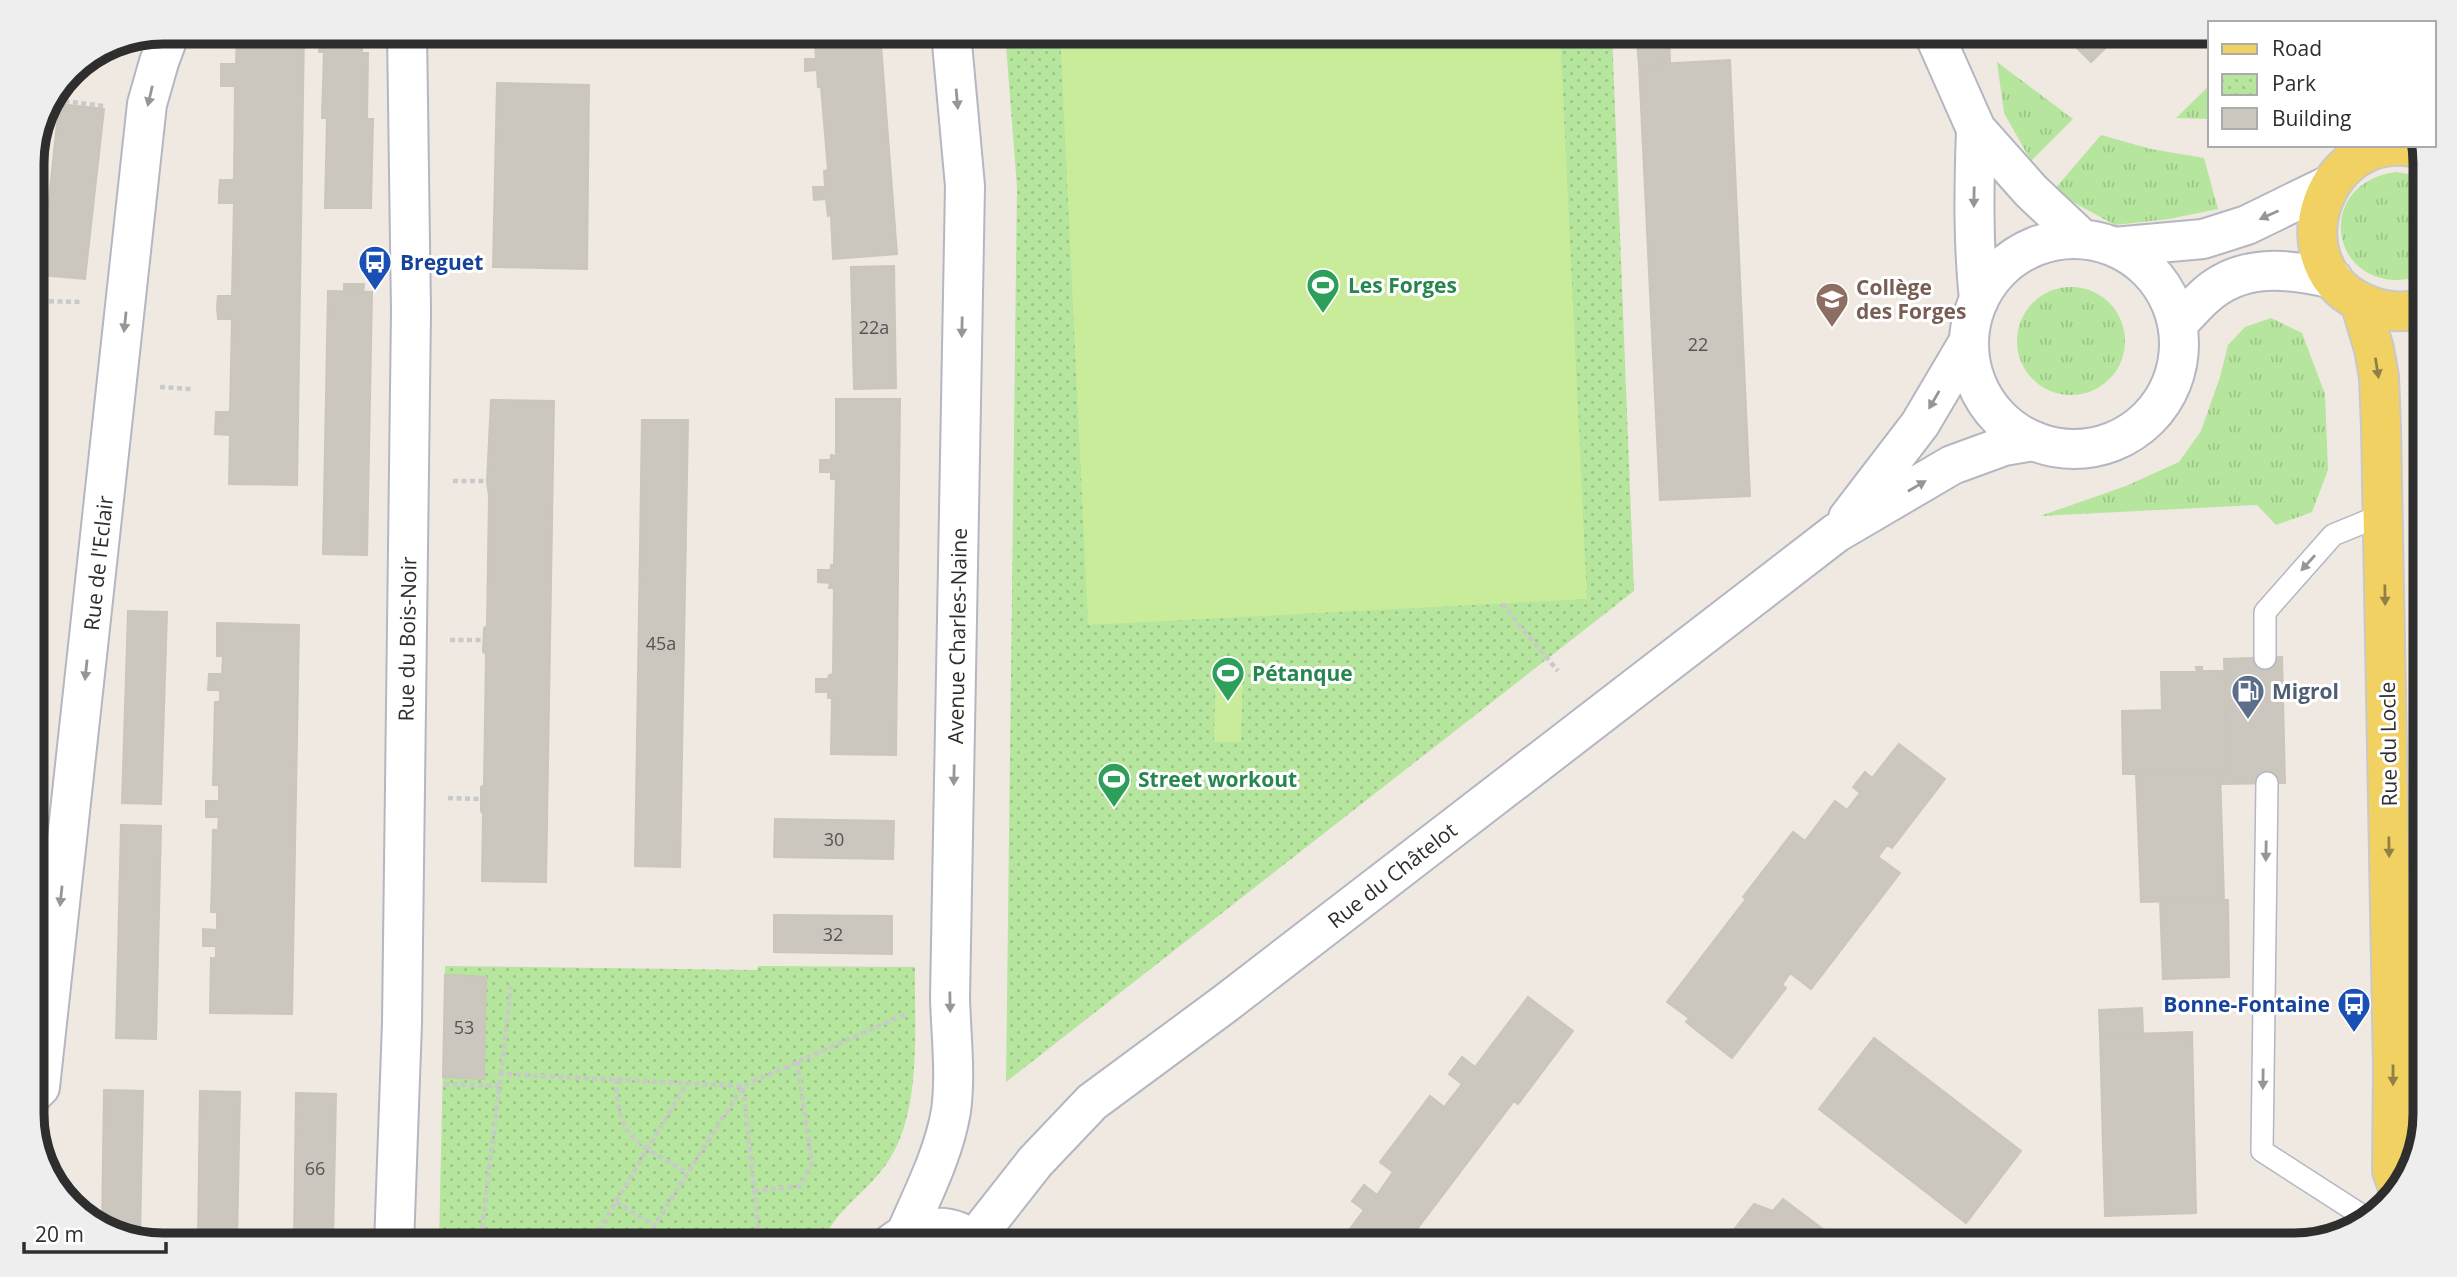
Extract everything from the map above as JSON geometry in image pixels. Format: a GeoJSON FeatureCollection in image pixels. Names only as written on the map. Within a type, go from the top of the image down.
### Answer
{"type":"FeatureCollection","features":[{"type":"Feature","properties":{"kind":"main road"},"geometry":{"type":"LineString","coordinates":[[2329,185],[2358,151],[2388,147],[2412,148]]}},
{"type":"Feature","properties":{"kind":"main road","name":"Rue du Locle"},"geometry":{"type":"LineString","coordinates":[[2329,185],[2321,202],[2317,223],[2323,262],[2346,290],[2374,349],[2379,377],[2384,514],[2393,1068],[2392,1171],[2394,1178]]}},
{"type":"Feature","properties":{"kind":"main road"},"geometry":{"type":"LineString","coordinates":[[2346,290],[2379,309],[2400,312],[2413,309]]}},
{"type":"Feature","properties":{"kind":"street","name":"Rue de l'Eclair"},"geometry":{"type":"LineString","coordinates":[[44,1050],[147,104],[166,44]]}},
{"type":"Feature","properties":{"kind":"street","name":"Rue du Bois-Noir"},"geometry":{"type":"LineString","coordinates":[[394,1233],[401,1023],[411,311],[407,44]]}},
{"type":"Feature","properties":{"kind":"street","name":"Avenue Charles-Naine"},"geometry":{"type":"LineString","coordinates":[[901,1233],[941,1149],[950,1112],[953,1075],[950,998],[965,186],[952,44]]}},
{"type":"Feature","properties":{"kind":"street"},"geometry":{"type":"LineString","coordinates":[[1938,44],[1976,129],[2031,191],[2098,243],[2137,260],[2155,277],[2169,299],[2177,324],[2177,365],[2170,385],[2154,410],[2132,431],[2114,441],[2094,446],[2054,447],[2034,441],[2015,431],[1986,401],[1970,362],[1969,341],[1979,300],[1992,278],[2010,260],[2032,247],[2057,240],[2098,243],[2203,239],[2247,225],[2329,185]]}},
{"type":"Feature","properties":{"kind":"street"},"geometry":{"type":"LineString","coordinates":[[1976,129],[1974,242],[1979,300]]}},
{"type":"Feature","properties":{"kind":"street"},"geometry":{"type":"LineString","coordinates":[[2177,324],[2219,285],[2236,276],[2259,271],[2305,272],[2346,290]]}},
{"type":"Feature","properties":{"kind":"street","name":"Rue du Châtelot"},"geometry":{"type":"LineString","coordinates":[[1836,533],[1920,424],[1969,341]]}},
{"type":"Feature","properties":{"kind":"street","name":"Rue du Châtelot"},"geometry":{"type":"LineString","coordinates":[[982,1233],[1035,1162],[1091,1102],[1226,1003],[1836,533],[1952,465],[2004,446],[2034,441]]}},
{"type":"Feature","properties":{"kind":"street"},"geometry":{"type":"LineString","coordinates":[[910,1233],[923,1227],[942,1227],[960,1233]]}},
{"type":"Feature","properties":{"kind":"lane"},"geometry":{"type":"LineString","coordinates":[[2265,658],[2265,612],[2333,535],[2384,514]]}},
{"type":"Feature","properties":{"kind":"lane"},"geometry":{"type":"LineString","coordinates":[[2267,783],[2262,1151],[2359,1214]]}},
{"type":"Feature","properties":{"kind":"path"},"geometry":{"type":"LineString","coordinates":[[62,101],[104,106]]}},
{"type":"Feature","properties":{"kind":"path"},"geometry":{"type":"LineString","coordinates":[[44,301],[80,302]]}},
{"type":"Feature","properties":{"kind":"path"},"geometry":{"type":"LineString","coordinates":[[173,387],[191,388]]}},
{"type":"Feature","properties":{"kind":"path"},"geometry":{"type":"LineString","coordinates":[[456,481],[487,481]]}},
{"type":"Feature","properties":{"kind":"path"},"geometry":{"type":"LineString","coordinates":[[1502,604],[1558,671]]}},
{"type":"Feature","properties":{"kind":"path"},"geometry":{"type":"LineString","coordinates":[[452,640],[484,640]]}},
{"type":"Feature","properties":{"kind":"path"},"geometry":{"type":"LineString","coordinates":[[455,798],[482,799]]}},
{"type":"Feature","properties":{"kind":"path"},"geometry":{"type":"LineString","coordinates":[[481,1233],[511,986]]}},
{"type":"Feature","properties":{"kind":"path"},"geometry":{"type":"LineString","coordinates":[[501,1074],[743,1086],[925,1005],[950,998]]}},
{"type":"Feature","properties":{"kind":"path"},"geometry":{"type":"LineString","coordinates":[[754,1191],[800,1186],[813,1163],[797,1062]]}},
{"type":"Feature","properties":{"kind":"path"},"geometry":{"type":"LineString","coordinates":[[615,1079],[619,1116],[633,1140],[688,1173]]}},
{"type":"Feature","properties":{"kind":"path"},"geometry":{"type":"LineString","coordinates":[[597,1233],[687,1083]]}},
{"type":"Feature","properties":{"kind":"path"},"geometry":{"type":"LineString","coordinates":[[444,1084],[499,1086]]}},
{"type":"Feature","properties":{"kind":"path"},"geometry":{"type":"LineString","coordinates":[[650,1233],[743,1086]]}},
{"type":"Feature","properties":{"kind":"path"},"geometry":{"type":"LineString","coordinates":[[743,1086],[759,1233]]}},
{"type":"Feature","properties":{"kind":"path"},"geometry":{"type":"LineString","coordinates":[[616,1202],[655,1226]]}},
{"type":"Feature","properties":{"kind":"green space"},"geometry":{"type":"Polygon","coordinates":[[[1006,44],[1612,44],[1634,591],[1006,1082],[1017,187],[1006,44]]]}},
{"type":"Feature","properties":{"kind":"green space","name":"Les Forges"},"geometry":{"type":"Polygon","coordinates":[[[1061,44],[1561,44],[1587,599],[1088,625],[1061,44]]]}},
{"type":"Feature","properties":{"kind":"green space"},"geometry":{"type":"Polygon","coordinates":[[[1997,62],[2073,119],[2031,161],[2004,113],[1997,62]]]}},
{"type":"Feature","properties":{"kind":"green space"},"geometry":{"type":"Polygon","coordinates":[[[2208,87],[2208,119],[2176,118],[2208,87]]]}},
{"type":"Feature","properties":{"kind":"green space"},"geometry":{"type":"Polygon","coordinates":[[[2101,135],[2151,149],[2204,158],[2218,209],[2169,219],[2115,225],[2053,191],[2101,135]]]}},
{"type":"Feature","properties":{"kind":"green space"},"geometry":{"type":"Polygon","coordinates":[[[2397,172],[2413,175],[2411,278],[2395,280],[2372,275],[2355,263],[2345,247],[2341,228],[2344,209],[2354,192],[2372,179],[2397,172]]]}},
{"type":"Feature","properties":{"kind":"green space"},"geometry":{"type":"Polygon","coordinates":[[[2071,287],[2092,291],[2109,303],[2121,320],[2125,341],[2121,362],[2109,379],[2092,391],[2071,395],[2050,391],[2033,379],[2021,362],[2017,341],[2021,320],[2033,303],[2050,291],[2071,287]]]}},
{"type":"Feature","properties":{"kind":"green space"},"geometry":{"type":"Polygon","coordinates":[[[2271,318],[2302,333],[2325,394],[2328,470],[2312,512],[2276,525],[2257,505],[2040,516],[2126,486],[2179,462],[2201,431],[2228,345],[2245,327],[2271,318]]]}},
{"type":"Feature","properties":{"kind":"green space","name":"Pétanque"},"geometry":{"type":"Polygon","coordinates":[[[1216,663],[1243,664],[1241,742],[1214,742],[1216,663]]]}},
{"type":"Feature","properties":{"kind":"green space"},"geometry":{"type":"Polygon","coordinates":[[[445,966],[757,970],[758,966],[915,967],[914,1070],[906,1122],[885,1166],[846,1207],[827,1233],[439,1233],[445,966]]]}},
{"type":"Feature","properties":{"kind":"building"},"geometry":{"type":"Polygon","coordinates":[[[237,44],[304,44],[297,485],[229,484],[230,435],[215,434],[216,412],[230,412],[232,319],[218,319],[217,307],[218,296],[232,296],[234,203],[219,203],[220,180],[234,180],[235,86],[221,86],[221,64],[236,64],[237,44]]]}},
{"type":"Feature","properties":{"kind":"building"},"geometry":{"type":"Polygon","coordinates":[[[319,44],[362,44],[362,53],[368,53],[367,119],[373,119],[371,208],[325,208],[327,118],[322,118],[324,52],[319,52],[319,44]]]}},
{"type":"Feature","properties":{"kind":"building"},"geometry":{"type":"Polygon","coordinates":[[[815,44],[881,44],[897,254],[833,259],[831,215],[828,216],[826,199],[814,200],[813,187],[825,187],[824,171],[828,170],[821,87],[818,87],[817,70],[805,71],[805,59],[816,59],[815,44]]]}},
{"type":"Feature","properties":{"kind":"building"},"geometry":{"type":"Polygon","coordinates":[[[1637,44],[1669,44],[1670,63],[1639,65],[1637,44]]]}},
{"type":"Feature","properties":{"kind":"building"},"geometry":{"type":"Polygon","coordinates":[[[2073,44],[2110,44],[2091,62],[2073,44]]]}},
{"type":"Feature","properties":{"kind":"building"},"geometry":{"type":"Polygon","coordinates":[[[1730,60],[1750,496],[1660,500],[1639,65],[1730,60]]]}},
{"type":"Feature","properties":{"kind":"building"},"geometry":{"type":"Polygon","coordinates":[[[497,83],[589,85],[587,269],[493,267],[497,83]]]}},
{"type":"Feature","properties":{"kind":"building"},"geometry":{"type":"Polygon","coordinates":[[[60,104],[104,109],[85,279],[44,275],[44,246],[59,107],[60,104]]]}},
{"type":"Feature","properties":{"kind":"building"},"geometry":{"type":"Polygon","coordinates":[[[894,266],[896,388],[854,389],[851,267],[894,266]]]}},
{"type":"Feature","properties":{"kind":"building"},"geometry":{"type":"Polygon","coordinates":[[[344,284],[364,284],[363,292],[344,292],[344,284]]]}},
{"type":"Feature","properties":{"kind":"building"},"geometry":{"type":"Polygon","coordinates":[[[328,291],[372,292],[367,555],[323,554],[328,291]]]}},
{"type":"Feature","properties":{"kind":"building"},"geometry":{"type":"Polygon","coordinates":[[[836,399],[900,399],[896,755],[831,754],[832,698],[828,698],[828,692],[816,692],[816,679],[828,679],[829,675],[833,674],[834,588],[829,588],[830,583],[818,582],[818,570],[831,570],[831,565],[834,565],[836,479],[831,479],[831,472],[820,472],[820,460],[831,460],[831,455],[836,456],[836,399]]]}},
{"type":"Feature","properties":{"kind":"building"},"geometry":{"type":"Polygon","coordinates":[[[491,400],[554,401],[546,882],[482,881],[481,787],[484,785],[486,654],[483,652],[484,628],[487,626],[487,481],[491,400]]]}},
{"type":"Feature","properties":{"kind":"building"},"geometry":{"type":"Polygon","coordinates":[[[642,420],[688,420],[680,867],[635,866],[642,420]]]}},
{"type":"Feature","properties":{"kind":"building"},"geometry":{"type":"Polygon","coordinates":[[[128,611],[167,612],[161,804],[122,803],[128,611]]]}},
{"type":"Feature","properties":{"kind":"building"},"geometry":{"type":"Polygon","coordinates":[[[217,623],[299,625],[292,1014],[210,1013],[211,958],[216,958],[216,946],[203,946],[203,929],[217,930],[217,912],[211,912],[213,830],[218,830],[219,817],[206,817],[206,801],[219,801],[219,785],[213,785],[215,702],[220,702],[220,690],[208,690],[209,674],[222,674],[223,656],[217,656],[217,623]]]}},
{"type":"Feature","properties":{"kind":"building"},"geometry":{"type":"Polygon","coordinates":[[[2282,657],[2285,783],[2220,784],[2220,770],[2227,770],[2224,659],[2282,657]]]}},
{"type":"Feature","properties":{"kind":"building"},"geometry":{"type":"Polygon","coordinates":[[[2196,667],[2202,667],[2202,671],[2224,671],[2227,770],[2123,774],[2122,711],[2162,710],[2161,672],[2197,672],[2196,667]]]}},
{"type":"Feature","properties":{"kind":"building"},"geometry":{"type":"Polygon","coordinates":[[[1899,744],[1945,779],[1892,848],[1887,845],[1878,857],[1900,873],[1811,989],[1790,973],[1782,985],[1786,988],[1732,1058],[1686,1022],[1689,1018],[1667,1002],[1746,899],[1743,897],[1793,832],[1805,841],[1835,801],[1847,810],[1860,793],[1853,787],[1865,772],[1872,778],[1899,744]]]}},
{"type":"Feature","properties":{"kind":"building"},"geometry":{"type":"Polygon","coordinates":[[[2220,770],[2224,900],[2141,902],[2136,774],[2220,770]]]}},
{"type":"Feature","properties":{"kind":"building"},"geometry":{"type":"Polygon","coordinates":[[[775,819],[894,821],[893,859],[774,857],[775,819]]]}},
{"type":"Feature","properties":{"kind":"building"},"geometry":{"type":"Polygon","coordinates":[[[121,825],[161,826],[156,1039],[116,1038],[121,825]]]}},
{"type":"Feature","properties":{"kind":"building"},"geometry":{"type":"Polygon","coordinates":[[[2228,900],[2229,977],[2163,979],[2160,901],[2228,900]]]}},
{"type":"Feature","properties":{"kind":"building"},"geometry":{"type":"Polygon","coordinates":[[[774,915],[892,916],[892,954],[774,952],[774,915]]]}},
{"type":"Feature","properties":{"kind":"building"},"geometry":{"type":"Polygon","coordinates":[[[445,975],[486,977],[484,1079],[443,1077],[445,975]]]}},
{"type":"Feature","properties":{"kind":"building"},"geometry":{"type":"Polygon","coordinates":[[[1528,997],[1573,1031],[1518,1104],[1514,1101],[1414,1233],[1347,1233],[1364,1210],[1352,1201],[1364,1185],[1377,1195],[1393,1172],[1380,1162],[1430,1096],[1444,1107],[1462,1084],[1449,1074],[1462,1057],[1475,1067],[1528,997]]]}},
{"type":"Feature","properties":{"kind":"building"},"geometry":{"type":"Polygon","coordinates":[[[2142,1008],[2143,1033],[2100,1035],[2099,1010],[2142,1008]]]}},
{"type":"Feature","properties":{"kind":"building"},"geometry":{"type":"Polygon","coordinates":[[[2192,1032],[2196,1213],[2105,1216],[2100,1035],[2192,1032]]]}},
{"type":"Feature","properties":{"kind":"building"},"geometry":{"type":"Polygon","coordinates":[[[1874,1038],[2021,1151],[1966,1223],[1819,1109],[1874,1038]]]}},
{"type":"Feature","properties":{"kind":"building"},"geometry":{"type":"Polygon","coordinates":[[[104,1090],[143,1091],[140,1231],[102,1216],[104,1090]]]}},
{"type":"Feature","properties":{"kind":"building"},"geometry":{"type":"Polygon","coordinates":[[[200,1091],[240,1092],[237,1233],[198,1233],[200,1091]]]}},
{"type":"Feature","properties":{"kind":"building"},"geometry":{"type":"Polygon","coordinates":[[[296,1093],[336,1094],[333,1233],[294,1233],[296,1093]]]}},
{"type":"Feature","properties":{"kind":"building"},"geometry":{"type":"Polygon","coordinates":[[[1783,1199],[1828,1233],[1731,1233],[1754,1204],[1773,1211],[1783,1199]]]}},
{"type":"Feature","properties":{"kind":"place","name":"Breguet"},"geometry":{"type":"Point","coordinates":[375,292]}},
{"type":"Feature","properties":{"kind":"place","name":"Les Forges"},"geometry":{"type":"Point","coordinates":[1323,315]}},
{"type":"Feature","properties":{"kind":"place","name":"Collège des Forges"},"geometry":{"type":"Point","coordinates":[1832,329]}},
{"type":"Feature","properties":{"kind":"place","name":"Pétanque"},"geometry":{"type":"Point","coordinates":[1228,703]}},
{"type":"Feature","properties":{"kind":"place","name":"Migrol"},"geometry":{"type":"Point","coordinates":[2248,721]}},
{"type":"Feature","properties":{"kind":"place","name":"Street workout"},"geometry":{"type":"Point","coordinates":[1114,809]}},
{"type":"Feature","properties":{"kind":"place","name":"Bonne-Fontaine"},"geometry":{"type":"Point","coordinates":[2354,1034]}}]}
